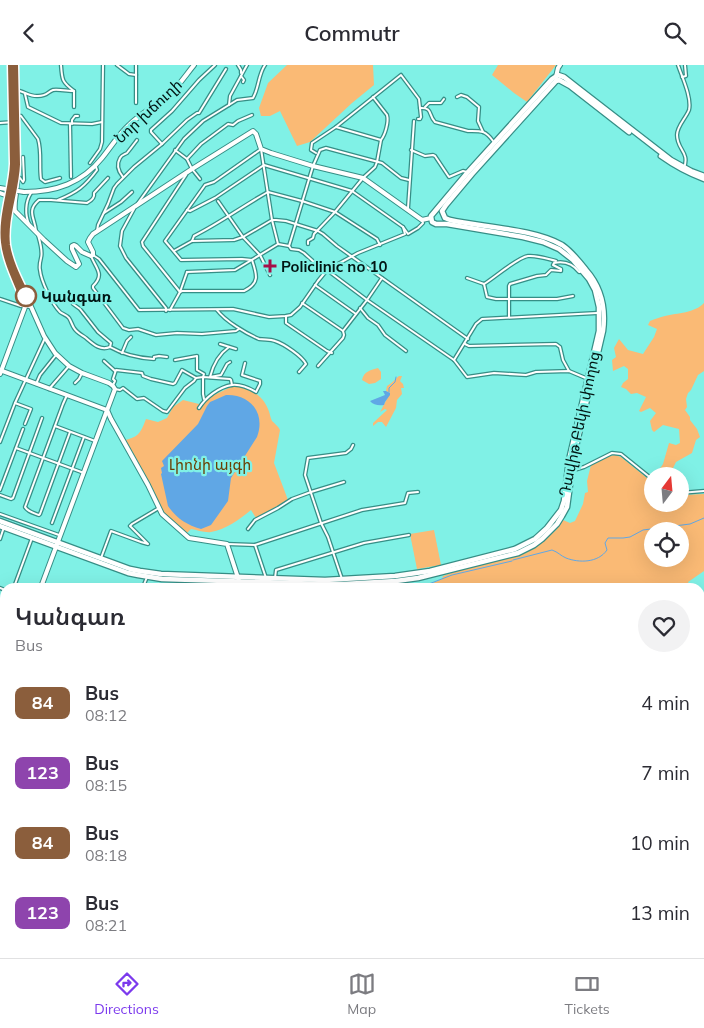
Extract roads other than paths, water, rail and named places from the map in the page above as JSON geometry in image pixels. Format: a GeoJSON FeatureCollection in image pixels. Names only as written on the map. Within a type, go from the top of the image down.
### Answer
{"type":"FeatureCollection","features":[{"type":"Feature","properties":{"kind":"main road"},"geometry":{"type":"LineString","coordinates":[[11,198],[17,188],[13,65]]}},
{"type":"Feature","properties":{"kind":"main road","name":"Նոր խճուղի"},"geometry":{"type":"LineString","coordinates":[[0,187],[32,192],[60,187],[85,176],[122,131],[168,96],[194,65]]}},
{"type":"Feature","properties":{"kind":"main road"},"geometry":{"type":"LineString","coordinates":[[440,224],[444,221],[446,205],[556,78],[560,65]]}},
{"type":"Feature","properties":{"kind":"main road"},"geometry":{"type":"LineString","coordinates":[[0,193],[11,198],[15,211],[37,233],[74,266],[78,266],[79,264],[72,246],[74,245],[82,252],[92,256],[93,252],[88,241],[93,234],[253,131],[256,134],[261,149],[312,166],[363,178],[422,220],[432,216],[468,172],[556,78],[561,75],[623,125],[671,160],[684,169],[704,177]]}},
{"type":"Feature","properties":{"kind":"main road"},"geometry":{"type":"LineString","coordinates":[[15,115],[14,174],[5,225],[5,243],[8,257],[24,298],[27,299],[45,338],[56,354],[69,366],[109,383],[114,387],[108,412],[95,441],[43,583]]}},
{"type":"Feature","properties":{"kind":"main road","name":"Դավիթ Բեկի փողոց"},"geometry":{"type":"LineString","coordinates":[[58,545],[130,569],[149,573],[268,583],[275,578],[343,580],[418,573],[525,545],[547,528],[561,510],[564,501],[599,331],[602,313],[601,295],[592,277],[562,245],[529,234],[457,222],[437,211],[432,216],[434,223],[505,233],[543,242],[565,252],[592,284],[602,313]]}},
{"type":"Feature","properties":{"kind":"main road"},"geometry":{"type":"LineString","coordinates":[[27,299],[0,372],[67,395],[108,412],[162,515],[189,538],[227,544],[240,583]]}},
{"type":"Feature","properties":{"kind":"main road","name":"Դավիթ Բեկի փողոց"},"geometry":{"type":"LineString","coordinates":[[361,583],[418,578],[518,553],[534,545],[551,531],[567,507],[569,472]]}},
{"type":"Feature","properties":{"kind":"main road"},"geometry":{"type":"LineString","coordinates":[[0,521],[58,545]]}},
{"type":"Feature","properties":{"kind":"main road"},"geometry":{"type":"LineString","coordinates":[[2,527],[58,545]]}},
{"type":"Feature","properties":{"kind":"main road","name":"Դավիթ Բեկի փողոց"},"geometry":{"type":"LineString","coordinates":[[58,545],[128,573],[147,577],[238,579]]}},
{"type":"Feature","properties":{"kind":"street"},"geometry":{"type":"LineString","coordinates":[[61,65],[63,82],[74,91]]}},
{"type":"Feature","properties":{"kind":"street"},"geometry":{"type":"LineString","coordinates":[[90,163],[102,146],[103,65]]}},
{"type":"Feature","properties":{"kind":"street"},"geometry":{"type":"LineString","coordinates":[[117,65],[129,75],[136,75]]}},
{"type":"Feature","properties":{"kind":"street"},"geometry":{"type":"LineString","coordinates":[[136,65],[136,103]]}},
{"type":"Feature","properties":{"kind":"street"},"geometry":{"type":"LineString","coordinates":[[162,144],[151,132],[153,128],[172,111],[215,65]]}},
{"type":"Feature","properties":{"kind":"street"},"geometry":{"type":"LineString","coordinates":[[238,65],[244,80],[243,82]]}},
{"type":"Feature","properties":{"kind":"street"},"geometry":{"type":"LineString","coordinates":[[229,105],[229,98],[247,65]]}},
{"type":"Feature","properties":{"kind":"street"},"geometry":{"type":"LineString","coordinates":[[168,310],[126,258],[120,246],[122,231],[135,207],[184,139],[203,121],[239,99],[253,99],[265,65]]}},
{"type":"Feature","properties":{"kind":"street"},"geometry":{"type":"LineString","coordinates":[[678,65],[689,100],[689,109],[677,132],[678,145],[686,156],[684,169]]}},
{"type":"Feature","properties":{"kind":"street"},"geometry":{"type":"LineString","coordinates":[[682,77],[686,76],[685,65]]}},
{"type":"Feature","properties":{"kind":"street"},"geometry":{"type":"LineString","coordinates":[[97,231],[114,188],[123,177],[187,120],[199,113],[226,69]]}},
{"type":"Feature","properties":{"kind":"street"},"geometry":{"type":"LineString","coordinates":[[317,154],[311,150],[312,145],[401,75],[419,99],[421,117],[418,119]]}},
{"type":"Feature","properties":{"kind":"street"},"geometry":{"type":"LineString","coordinates":[[14,90],[34,96],[45,96],[53,90],[74,91]]}},
{"type":"Feature","properties":{"kind":"street"},"geometry":{"type":"LineString","coordinates":[[74,91],[74,107]]}},
{"type":"Feature","properties":{"kind":"street"},"geometry":{"type":"LineString","coordinates":[[25,94],[28,107],[61,123],[92,124],[102,121]]}},
{"type":"Feature","properties":{"kind":"street"},"geometry":{"type":"LineString","coordinates":[[456,97],[462,95],[467,97],[479,107],[478,121],[483,132]]}},
{"type":"Feature","properties":{"kind":"street"},"geometry":{"type":"LineString","coordinates":[[308,244],[308,241],[313,238],[314,234],[336,212],[378,162],[381,140],[388,119],[373,97]]}},
{"type":"Feature","properties":{"kind":"street"},"geometry":{"type":"LineString","coordinates":[[424,108],[429,103],[441,103],[444,99]]}},
{"type":"Feature","properties":{"kind":"street"},"geometry":{"type":"LineString","coordinates":[[420,108],[430,111],[435,122],[468,131],[483,132],[488,134],[495,143]]}},
{"type":"Feature","properties":{"kind":"street"},"geometry":{"type":"LineString","coordinates":[[15,115],[22,117],[40,143],[42,179],[45,182],[60,179]]}},
{"type":"Feature","properties":{"kind":"street"},"geometry":{"type":"LineString","coordinates":[[187,159],[201,145],[228,124],[233,125],[252,115]]}},
{"type":"Feature","properties":{"kind":"street"},"geometry":{"type":"LineString","coordinates":[[71,177],[71,124],[72,119],[78,116]]}},
{"type":"Feature","properties":{"kind":"street"},"geometry":{"type":"LineString","coordinates":[[408,211],[414,121]]}},
{"type":"Feature","properties":{"kind":"street"},"geometry":{"type":"LineString","coordinates":[[0,123],[14,122]]}},
{"type":"Feature","properties":{"kind":"street"},"geometry":{"type":"LineString","coordinates":[[336,127],[381,140]]}},
{"type":"Feature","properties":{"kind":"street"},"geometry":{"type":"LineString","coordinates":[[123,177],[118,171],[120,158],[138,139]]}},
{"type":"Feature","properties":{"kind":"street"},"geometry":{"type":"LineString","coordinates":[[289,246],[312,166],[321,149],[326,148],[382,163],[401,178],[409,180]]}},
{"type":"Feature","properties":{"kind":"street"},"geometry":{"type":"LineString","coordinates":[[252,260],[181,260],[165,241],[205,185],[214,182],[261,149],[272,220],[278,244]]}},
{"type":"Feature","properties":{"kind":"street"},"geometry":{"type":"LineString","coordinates":[[175,150],[187,159],[200,179]]}},
{"type":"Feature","properties":{"kind":"street"},"geometry":{"type":"LineString","coordinates":[[411,150],[425,156],[435,156],[449,177],[463,171],[468,172]]}},
{"type":"Feature","properties":{"kind":"street"},"geometry":{"type":"LineString","coordinates":[[16,177],[20,178],[23,182],[23,157]]}},
{"type":"Feature","properties":{"kind":"street"},"geometry":{"type":"LineString","coordinates":[[264,165],[352,191],[403,227],[408,234],[418,228],[423,223],[422,220]]}},
{"type":"Feature","properties":{"kind":"street"},"geometry":{"type":"LineString","coordinates":[[187,210],[190,211],[215,198],[264,165]]}},
{"type":"Feature","properties":{"kind":"street"},"geometry":{"type":"LineString","coordinates":[[55,200],[73,193],[84,186],[97,171],[95,166]]}},
{"type":"Feature","properties":{"kind":"street"},"geometry":{"type":"LineString","coordinates":[[180,292],[143,247],[142,242],[186,174]]}},
{"type":"Feature","properties":{"kind":"street"},"geometry":{"type":"LineString","coordinates":[[108,179],[94,193],[95,195],[92,200],[87,203],[40,199],[35,204],[32,214],[42,257],[40,270],[54,305],[70,319],[76,330],[93,344],[102,348],[110,347],[122,353],[140,358],[154,359],[154,357],[159,356],[167,357]]}},
{"type":"Feature","properties":{"kind":"street"},"geometry":{"type":"LineString","coordinates":[[30,226],[26,217],[28,200],[32,192]]}},
{"type":"Feature","properties":{"kind":"street"},"geometry":{"type":"LineString","coordinates":[[104,213],[122,203],[132,192]]}},
{"type":"Feature","properties":{"kind":"street"},"geometry":{"type":"LineString","coordinates":[[192,241],[194,236],[268,192],[336,212],[377,239],[380,245]]}},
{"type":"Feature","properties":{"kind":"street"},"geometry":{"type":"LineString","coordinates":[[218,201],[243,237],[260,255],[270,275]]}},
{"type":"Feature","properties":{"kind":"street"},"geometry":{"type":"LineString","coordinates":[[174,251],[192,241],[234,240],[243,237],[272,220],[286,221],[323,234],[468,339]]}},
{"type":"Feature","properties":{"kind":"street"},"geometry":{"type":"LineString","coordinates":[[92,256],[99,259],[139,310],[233,309],[269,317],[286,316],[291,315],[302,303],[326,271],[352,256],[405,234],[403,227]]}},
{"type":"Feature","properties":{"kind":"street"},"geometry":{"type":"LineString","coordinates":[[187,272],[235,270],[278,244],[289,246],[291,249],[304,253],[315,265],[454,360],[467,377],[494,373],[526,375],[536,372],[569,371],[589,379]]}},
{"type":"Feature","properties":{"kind":"street"},"geometry":{"type":"LineString","coordinates":[[92,256],[99,272],[98,281],[92,288],[123,328],[129,330],[138,329],[156,335],[177,333],[202,334],[236,331],[239,329]]}},
{"type":"Feature","properties":{"kind":"street"},"geometry":{"type":"LineString","coordinates":[[484,285],[518,259],[528,256],[568,264],[579,272],[583,272]]}},
{"type":"Feature","properties":{"kind":"street"},"geometry":{"type":"LineString","coordinates":[[180,292],[244,291],[251,287],[256,280],[257,275],[252,260]]}},
{"type":"Feature","properties":{"kind":"street"},"geometry":{"type":"LineString","coordinates":[[509,317],[508,299],[510,284],[546,275],[551,270],[561,271],[559,267],[554,265],[554,263],[558,262]]}},
{"type":"Feature","properties":{"kind":"street"},"geometry":{"type":"LineString","coordinates":[[168,310],[180,292],[187,272]]}},
{"type":"Feature","properties":{"kind":"street"},"geometry":{"type":"LineString","coordinates":[[318,366],[343,338],[343,331],[382,277]]}},
{"type":"Feature","properties":{"kind":"street"},"geometry":{"type":"LineString","coordinates":[[467,278],[484,285]]}},
{"type":"Feature","properties":{"kind":"street"},"geometry":{"type":"LineString","coordinates":[[315,285],[356,314]]}},
{"type":"Feature","properties":{"kind":"street"},"geometry":{"type":"LineString","coordinates":[[484,285],[487,297],[496,299],[557,299],[573,295]]}},
{"type":"Feature","properties":{"kind":"street"},"geometry":{"type":"LineString","coordinates":[[0,299],[31,307]]}},
{"type":"Feature","properties":{"kind":"street"},"geometry":{"type":"LineString","coordinates":[[302,303],[343,331]]}},
{"type":"Feature","properties":{"kind":"street"},"geometry":{"type":"LineString","coordinates":[[73,304],[80,309],[98,332],[111,343],[110,347]]}},
{"type":"Feature","properties":{"kind":"street"},"geometry":{"type":"LineString","coordinates":[[360,308],[368,318],[378,325],[385,335],[406,351]]}},
{"type":"Feature","properties":{"kind":"street"},"geometry":{"type":"LineString","coordinates":[[217,310],[239,329],[260,339],[275,341],[288,348],[306,362],[299,372]]}},
{"type":"Feature","properties":{"kind":"street"},"geometry":{"type":"LineString","coordinates":[[454,360],[482,319],[602,313]]}},
{"type":"Feature","properties":{"kind":"street"},"geometry":{"type":"LineString","coordinates":[[286,316],[286,323],[331,353]]}},
{"type":"Feature","properties":{"kind":"street"},"geometry":{"type":"LineString","coordinates":[[122,353],[126,341],[131,337]]}},
{"type":"Feature","properties":{"kind":"street"},"geometry":{"type":"LineString","coordinates":[[0,442],[15,403],[45,338]]}},
{"type":"Feature","properties":{"kind":"street"},"geometry":{"type":"LineString","coordinates":[[220,344],[236,349]]}},
{"type":"Feature","properties":{"kind":"street"},"geometry":{"type":"LineString","coordinates":[[465,344],[468,346],[556,344],[560,347],[563,360],[569,371]]}},
{"type":"Feature","properties":{"kind":"street"},"geometry":{"type":"LineString","coordinates":[[210,377],[217,359],[230,347]]}},
{"type":"Feature","properties":{"kind":"street"},"geometry":{"type":"LineString","coordinates":[[36,384],[40,375],[56,354]]}},
{"type":"Feature","properties":{"kind":"street"},"geometry":{"type":"LineString","coordinates":[[175,359],[197,356],[197,370],[202,373],[203,377],[204,400]]}},
{"type":"Feature","properties":{"kind":"street"},"geometry":{"type":"LineString","coordinates":[[104,361],[115,371],[124,370],[142,373],[147,378],[173,384],[182,369],[196,377],[232,380],[232,385]]}},
{"type":"Feature","properties":{"kind":"street"},"geometry":{"type":"LineString","coordinates":[[210,377],[221,375],[230,362]]}},
{"type":"Feature","properties":{"kind":"street"},"geometry":{"type":"LineString","coordinates":[[199,408],[204,400],[232,385],[246,387],[256,392],[260,381],[242,375],[245,363]]}},
{"type":"Feature","properties":{"kind":"street"},"geometry":{"type":"LineString","coordinates":[[49,389],[69,366]]}},
{"type":"Feature","properties":{"kind":"street"},"geometry":{"type":"LineString","coordinates":[[115,371],[114,387],[120,390],[126,389],[137,399],[144,398],[167,412],[196,377]]}},
{"type":"Feature","properties":{"kind":"street"},"geometry":{"type":"LineString","coordinates":[[75,383],[82,373]]}},
{"type":"Feature","properties":{"kind":"street"},"geometry":{"type":"LineString","coordinates":[[67,395],[25,507],[27,510],[39,515],[70,432]]}},
{"type":"Feature","properties":{"kind":"street"},"geometry":{"type":"LineString","coordinates":[[15,403],[30,409],[25,424]]}},
{"type":"Feature","properties":{"kind":"street"},"geometry":{"type":"LineString","coordinates":[[0,495],[12,499],[42,418]]}},
{"type":"Feature","properties":{"kind":"street"},"geometry":{"type":"LineString","coordinates":[[55,426],[95,441]]}},
{"type":"Feature","properties":{"kind":"street"},"geometry":{"type":"LineString","coordinates":[[0,491],[23,429]]}},
{"type":"Feature","properties":{"kind":"street"},"geometry":{"type":"LineString","coordinates":[[52,523],[84,437]]}},
{"type":"Feature","properties":{"kind":"street"},"geometry":{"type":"LineString","coordinates":[[343,580],[305,475],[308,458],[346,453],[353,445]]}},
{"type":"Feature","properties":{"kind":"street"},"geometry":{"type":"LineString","coordinates":[[16,448],[84,473]]}},
{"type":"Feature","properties":{"kind":"street"},"geometry":{"type":"LineString","coordinates":[[569,472],[612,453],[617,453],[621,454],[644,473]]}},
{"type":"Feature","properties":{"kind":"street"},"geometry":{"type":"LineString","coordinates":[[248,529],[255,520],[292,499],[344,482]]}},
{"type":"Feature","properties":{"kind":"street"},"geometry":{"type":"LineString","coordinates":[[689,492],[704,491]]}},
{"type":"Feature","properties":{"kind":"street"},"geometry":{"type":"LineString","coordinates":[[227,544],[255,545],[362,510],[405,503],[408,493],[418,492]]}},
{"type":"Feature","properties":{"kind":"street"},"geometry":{"type":"LineString","coordinates":[[101,558],[111,531],[148,543],[130,526],[159,508]]}},
{"type":"Feature","properties":{"kind":"street"},"geometry":{"type":"LineString","coordinates":[[0,514],[61,536]]}},
{"type":"Feature","properties":{"kind":"street"},"geometry":{"type":"LineString","coordinates":[[0,539],[2,527]]}},
{"type":"Feature","properties":{"kind":"street"},"geometry":{"type":"LineString","coordinates":[[275,578],[276,570],[364,543],[409,535]]}},
{"type":"Feature","properties":{"kind":"street"},"geometry":{"type":"LineString","coordinates":[[15,583],[32,538]]}},
{"type":"Feature","properties":{"kind":"street"},"geometry":{"type":"LineString","coordinates":[[255,545],[268,583]]}},
{"type":"Feature","properties":{"kind":"street"},"geometry":{"type":"LineString","coordinates":[[145,583],[147,577]]}},
{"type":"Feature","properties":{"kind":"water"},"geometry":{"type":"Polygon","coordinates":[[[383,391],[390,393],[384,405],[376,405],[370,401],[385,395],[383,391]]]}},
{"type":"Feature","properties":{"kind":"water"},"geometry":{"type":"Polygon","coordinates":[[[226,395],[242,398],[254,407],[259,420],[259,428],[257,437],[231,478],[228,501],[211,525],[201,529],[182,521],[168,506],[161,474],[161,468],[164,466],[162,461],[198,424],[210,402],[226,395]]]}},
{"type":"Feature","properties":{"kind":"waterway"},"geometry":{"type":"LineString","coordinates":[[389,392],[389,388],[395,382],[396,377]]}},
{"type":"Feature","properties":{"kind":"waterway"},"geometry":{"type":"LineString","coordinates":[[513,560],[552,550],[571,560],[594,560],[607,550],[605,543],[608,538],[630,537],[643,530],[690,524],[704,518]]}},
{"type":"Feature","properties":{"kind":"waterway"},"geometry":{"type":"LineString","coordinates":[[431,583],[452,575],[512,561]]}},
{"type":"Feature","properties":{"kind":"place","name":"Policlinic no 10"},"geometry":{"type":"Point","coordinates":[270,266]}},
{"type":"Feature","properties":{"kind":"place","name":"Կանգառ"},"geometry":{"type":"Point","coordinates":[26,296]}},
{"type":"Feature","properties":{"kind":"park label","name":"Լիոնի այգի"},"geometry":{"type":"Point","coordinates":[210,464]}}]}
